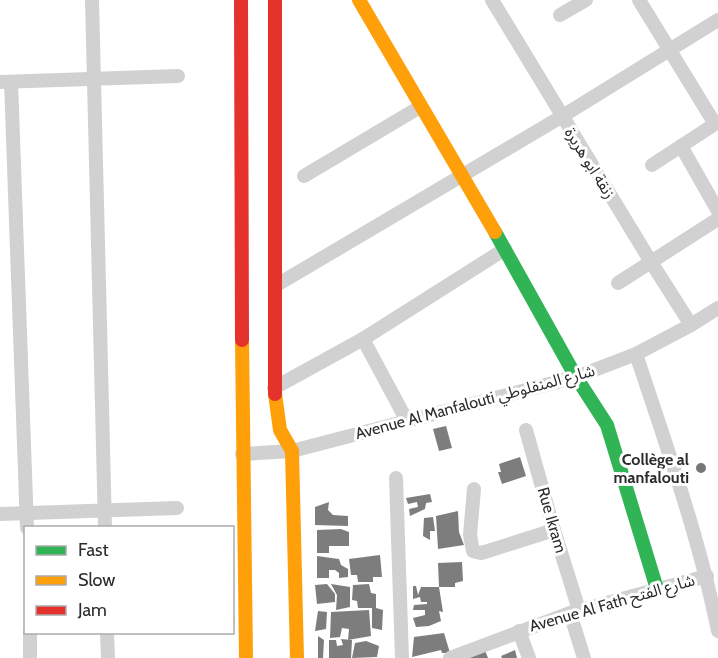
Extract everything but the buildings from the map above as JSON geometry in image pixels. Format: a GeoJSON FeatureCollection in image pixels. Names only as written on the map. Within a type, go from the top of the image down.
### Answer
{"type":"FeatureCollection","features":[{"type":"Feature","properties":{"kind":"street"},"geometry":{"type":"LineString","coordinates":[[92,0],[105,526]]}},
{"type":"Feature","properties":{"kind":"street"},"geometry":{"type":"LineString","coordinates":[[241,0],[242,454],[246,658]]}},
{"type":"Feature","properties":{"kind":"street"},"geometry":{"type":"LineString","coordinates":[[274,0],[274,388],[280,430],[292,450],[297,658]]}},
{"type":"Feature","properties":{"kind":"street"},"geometry":{"type":"LineString","coordinates":[[359,0],[420,107],[462,174],[576,377],[607,425],[657,589]]}},
{"type":"Feature","properties":{"kind":"street","name":"زنقة ابو هريرة"},"geometry":{"type":"LineString","coordinates":[[492,0],[561,117],[692,325]]}},
{"type":"Feature","properties":{"kind":"street"},"geometry":{"type":"LineString","coordinates":[[560,15],[586,0]]}},
{"type":"Feature","properties":{"kind":"street"},"geometry":{"type":"LineString","coordinates":[[639,0],[716,123],[652,165]]}},
{"type":"Feature","properties":{"kind":"street"},"geometry":{"type":"LineString","coordinates":[[275,286],[561,117],[718,20]]}},
{"type":"Feature","properties":{"kind":"street"},"geometry":{"type":"LineString","coordinates":[[27,526],[14,181],[5,82],[178,76]]}},
{"type":"Feature","properties":{"kind":"street"},"geometry":{"type":"LineString","coordinates":[[304,176],[420,107]]}},
{"type":"Feature","properties":{"kind":"street"},"geometry":{"type":"LineString","coordinates":[[681,146],[718,211]]}},
{"type":"Feature","properties":{"kind":"street"},"geometry":{"type":"LineString","coordinates":[[0,181],[14,181]]}},
{"type":"Feature","properties":{"kind":"street"},"geometry":{"type":"LineString","coordinates":[[618,283],[718,219]]}},
{"type":"Feature","properties":{"kind":"street"},"geometry":{"type":"LineString","coordinates":[[274,388],[363,339],[505,249]]}},
{"type":"Feature","properties":{"kind":"street","name":"Avenue Al Manfalouti شارع المنفلوطي"},"geometry":{"type":"LineString","coordinates":[[242,454],[292,450],[576,377],[636,354],[692,325],[718,308]]}},
{"type":"Feature","properties":{"kind":"street"},"geometry":{"type":"LineString","coordinates":[[363,339],[407,421]]}},
{"type":"Feature","properties":{"kind":"street"},"geometry":{"type":"LineString","coordinates":[[636,354],[707,576],[718,631]]}},
{"type":"Feature","properties":{"kind":"street","name":"Rue Ikram"},"geometry":{"type":"LineString","coordinates":[[526,430],[575,611],[584,658]]}},
{"type":"Feature","properties":{"kind":"street"},"geometry":{"type":"LineString","coordinates":[[396,478],[402,658]]}},
{"type":"Feature","properties":{"kind":"street"},"geometry":{"type":"LineString","coordinates":[[474,489],[470,535],[473,551],[481,553],[554,530]]}},
{"type":"Feature","properties":{"kind":"street"},"geometry":{"type":"LineString","coordinates":[[0,514],[177,508]]}},
{"type":"Feature","properties":{"kind":"street","name":"Avenue Al Fath شارع الفتح"},"geometry":{"type":"LineString","coordinates":[[450,658],[575,611],[707,576]]}},
{"type":"Feature","properties":{"kind":"street"},"geometry":{"type":"LineString","coordinates":[[519,631],[529,658]]}},
{"type":"Feature","properties":{"kind":"street"},"geometry":{"type":"LineString","coordinates":[[30,634],[30,658]]}},
{"type":"Feature","properties":{"kind":"street"},"geometry":{"type":"LineString","coordinates":[[107,634],[108,658]]}},
{"type":"Feature","properties":{"kind":"traffic: fast"},"geometry":{"type":"LineString","coordinates":[[495,232],[576,377],[607,425],[657,589]]}},
{"type":"Feature","properties":{"kind":"traffic: slow"},"geometry":{"type":"LineString","coordinates":[[359,0],[495,232]]}},
{"type":"Feature","properties":{"kind":"traffic: slow"},"geometry":{"type":"LineString","coordinates":[[242,340],[246,658]]}},
{"type":"Feature","properties":{"kind":"traffic: slow"},"geometry":{"type":"LineString","coordinates":[[275,394],[280,430],[292,451],[297,658]]}},
{"type":"Feature","properties":{"kind":"traffic: jam"},"geometry":{"type":"LineString","coordinates":[[241,0],[242,340]]}},
{"type":"Feature","properties":{"kind":"traffic: jam"},"geometry":{"type":"LineString","coordinates":[[275,0],[275,394]]}},
{"type":"Feature","properties":{"kind":"place","name":"Collège al manfalouti"},"geometry":{"type":"Point","coordinates":[701,468]}}]}
